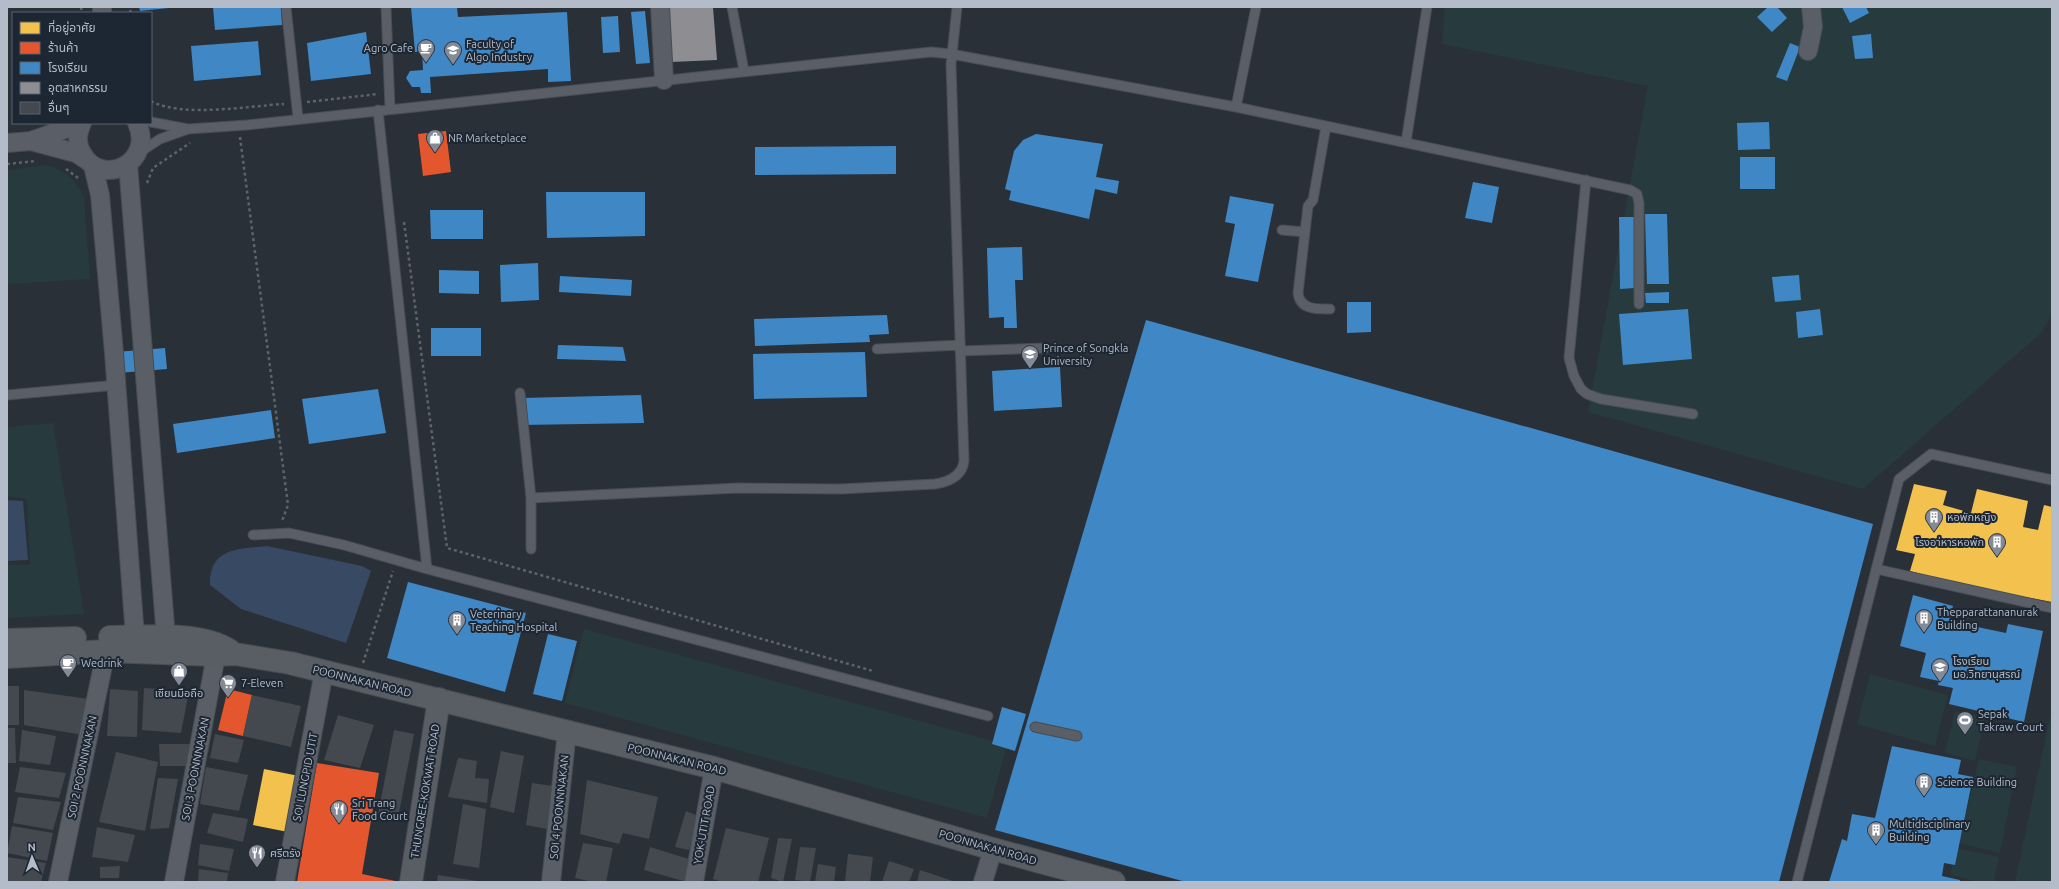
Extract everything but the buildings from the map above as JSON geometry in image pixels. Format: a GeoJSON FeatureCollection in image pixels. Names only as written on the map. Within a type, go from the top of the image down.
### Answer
{"type":"FeatureCollection","features":[{"type":"Feature","properties":{"kind":"street"},"geometry":{"type":"LineString","coordinates":[[660,7],[664,80]]}},
{"type":"Feature","properties":{"kind":"street"},"geometry":{"type":"LineString","coordinates":[[1808,51],[1813,27],[1811,7]]}},
{"type":"Feature","properties":{"kind":"street"},"geometry":{"type":"LineString","coordinates":[[7,143],[31,141],[79,124]]}},
{"type":"Feature","properties":{"kind":"street"},"geometry":{"type":"LineString","coordinates":[[82,124],[78,139],[80,149],[89,162],[100,195],[117,385],[135,637]]}},
{"type":"Feature","properties":{"kind":"street"},"geometry":{"type":"LineString","coordinates":[[31,141],[76,154],[103,169],[114,170],[132,159],[141,142],[137,124]]}},
{"type":"Feature","properties":{"kind":"street"},"geometry":{"type":"LineString","coordinates":[[132,159],[166,638]]}},
{"type":"Feature","properties":{"kind":"street","name":"POONNAKAN ROAD"},"geometry":{"type":"LineString","coordinates":[[7,640],[135,637],[200,639],[219,644],[226,655]]}},
{"type":"Feature","properties":{"kind":"street","name":"POONNAKAN ROAD"},"geometry":{"type":"LineString","coordinates":[[7,657],[106,651],[226,655],[290,663],[714,768],[993,849],[1114,882]]}},
{"type":"Feature","properties":{"kind":"street","name":"SOI 2 POONNNAKAN"},"geometry":{"type":"LineString","coordinates":[[58,882],[106,651]]}},
{"type":"Feature","properties":{"kind":"street","name":"SOI 3 POONNNAKAN"},"geometry":{"type":"LineString","coordinates":[[174,882],[226,655]]}},
{"type":"Feature","properties":{"kind":"street","name":"SOI LUNGPID UTIT"},"geometry":{"type":"LineString","coordinates":[[285,882],[324,671]]}},
{"type":"Feature","properties":{"kind":"street","name":"THUNGREE-KOKWAT ROAD"},"geometry":{"type":"LineString","coordinates":[[411,882],[439,699]]}},
{"type":"Feature","properties":{"kind":"street","name":"SOI 4 POONNNAKAN"},"geometry":{"type":"LineString","coordinates":[[551,882],[567,731]]}},
{"type":"Feature","properties":{"kind":"street","name":"YOK-UTIT ROAD"},"geometry":{"type":"LineString","coordinates":[[694,882],[714,768]]}},
{"type":"Feature","properties":{"kind":"street"},"geometry":{"type":"LineString","coordinates":[[983,882],[993,849]]}},
{"type":"Feature","properties":{"kind":"lane"},"geometry":{"type":"LineString","coordinates":[[286,7],[298,118]]}},
{"type":"Feature","properties":{"kind":"lane"},"geometry":{"type":"LineString","coordinates":[[732,7],[744,71]]}},
{"type":"Feature","properties":{"kind":"lane"},"geometry":{"type":"LineString","coordinates":[[531,498],[738,488],[841,489],[935,484],[947,481],[957,476],[962,469],[964,461],[952,54],[957,7]]}},
{"type":"Feature","properties":{"kind":"lane"},"geometry":{"type":"LineString","coordinates":[[1236,107],[1256,7]]}},
{"type":"Feature","properties":{"kind":"lane"},"geometry":{"type":"LineString","coordinates":[[1406,142],[1427,7]]}},
{"type":"Feature","properties":{"kind":"lane"},"geometry":{"type":"LineString","coordinates":[[386,8],[390,109]]}},
{"type":"Feature","properties":{"kind":"lane"},"geometry":{"type":"LineString","coordinates":[[132,159],[160,140],[188,129],[931,52],[952,54],[1236,107],[1630,190],[1638,196],[1639,304]]}},
{"type":"Feature","properties":{"kind":"lane"},"geometry":{"type":"LineString","coordinates":[[378,110],[427,569]]}},
{"type":"Feature","properties":{"kind":"lane"},"geometry":{"type":"LineString","coordinates":[[152,122],[188,129]]}},
{"type":"Feature","properties":{"kind":"lane"},"geometry":{"type":"LineString","coordinates":[[1326,126],[1313,200],[1308,206],[1299,297],[1308,307],[1330,309]]}},
{"type":"Feature","properties":{"kind":"lane"},"geometry":{"type":"LineString","coordinates":[[1586,180],[1569,354],[1577,383],[1587,394],[1601,399],[1693,414]]}},
{"type":"Feature","properties":{"kind":"lane"},"geometry":{"type":"LineString","coordinates":[[1282,230],[1305,232]]}},
{"type":"Feature","properties":{"kind":"lane"},"geometry":{"type":"LineString","coordinates":[[877,349],[1046,348]]}},
{"type":"Feature","properties":{"kind":"lane"},"geometry":{"type":"LineString","coordinates":[[7,395],[117,385]]}},
{"type":"Feature","properties":{"kind":"lane"},"geometry":{"type":"LineString","coordinates":[[520,393],[531,498],[531,550]]}},
{"type":"Feature","properties":{"kind":"lane"},"geometry":{"type":"LineString","coordinates":[[1797,882],[1899,479],[1931,454],[2052,480]]}},
{"type":"Feature","properties":{"kind":"lane"},"geometry":{"type":"LineString","coordinates":[[253,535],[289,533],[344,545],[427,569],[988,716]]}},
{"type":"Feature","properties":{"kind":"lane"},"geometry":{"type":"LineString","coordinates":[[1876,569],[2052,608]]}},
{"type":"Feature","properties":{"kind":"lane"},"geometry":{"type":"LineString","coordinates":[[1035,727],[1077,736]]}},
{"type":"Feature","properties":{"kind":"path"},"geometry":{"type":"LineString","coordinates":[[240,134],[288,505],[281,524]]}},
{"type":"Feature","properties":{"kind":"path"},"geometry":{"type":"LineString","coordinates":[[147,191],[147,183],[153,168],[173,153],[194,141]]}},
{"type":"Feature","properties":{"kind":"path"},"geometry":{"type":"LineString","coordinates":[[7,164],[37,161]]}},
{"type":"Feature","properties":{"kind":"path"},"geometry":{"type":"LineString","coordinates":[[65,168],[78,176],[82,183]]}},
{"type":"Feature","properties":{"kind":"path"},"geometry":{"type":"LineString","coordinates":[[404,218],[447,548],[876,672]]}},
{"type":"Feature","properties":{"kind":"path"},"geometry":{"type":"LineString","coordinates":[[362,666],[396,560]]}},
{"type":"Feature","properties":{"kind":"green space"},"geometry":{"type":"Polygon","coordinates":[[[1445,7],[2052,7],[2052,314],[2041,333],[1863,489],[1588,412],[1648,86],[1442,44],[1445,7]]]}},
{"type":"Feature","properties":{"kind":"green space"},"geometry":{"type":"Polygon","coordinates":[[[47,165],[60,170],[70,177],[78,186],[84,198],[90,279],[8,284],[7,170],[47,165]]]}},
{"type":"Feature","properties":{"kind":"green space"},"geometry":{"type":"Polygon","coordinates":[[[53,423],[84,614],[7,618],[7,565],[30,565],[27,499],[7,496],[7,427],[53,423]]]}},
{"type":"Feature","properties":{"kind":"green space"},"geometry":{"type":"Polygon","coordinates":[[[584,629],[1007,745],[987,818],[565,703],[584,629]]]}},
{"type":"Feature","properties":{"kind":"green space"},"geometry":{"type":"Polygon","coordinates":[[[1870,674],[1948,695],[1935,746],[1857,724],[1870,674]]]}},
{"type":"Feature","properties":{"kind":"green space"},"geometry":{"type":"Polygon","coordinates":[[[2052,707],[2052,882],[2015,882],[2052,707]]]}},
{"type":"Feature","properties":{"kind":"green space","name":"Sepak Takraw Court"},"geometry":{"type":"Polygon","coordinates":[[[1955,711],[1985,717],[1975,761],[1945,753],[1955,711]]]}},
{"type":"Feature","properties":{"kind":"green space"},"geometry":{"type":"Polygon","coordinates":[[[1979,759],[2017,767],[2000,853],[1959,843],[1979,759]]]}},
{"type":"Feature","properties":{"kind":"green space"},"geometry":{"type":"Polygon","coordinates":[[[1957,848],[1999,857],[1994,882],[1979,882],[1950,875],[1957,848]]]}},
{"type":"Feature","properties":{"kind":"water"},"geometry":{"type":"Polygon","coordinates":[[[7,500],[23,501],[28,560],[7,561],[7,500]]]}},
{"type":"Feature","properties":{"kind":"water"},"geometry":{"type":"Polygon","coordinates":[[[267,546],[362,566],[371,571],[346,643],[241,609],[210,585],[211,573],[214,564],[220,557],[236,550],[267,546]]]}},
{"type":"Feature","properties":{"kind":"place","name":"Agro Cafe"},"geometry":{"type":"Point","coordinates":[426,63]}},
{"type":"Feature","properties":{"kind":"place","name":"Faculty of Algo Industry"},"geometry":{"type":"Point","coordinates":[453,65]}},
{"type":"Feature","properties":{"kind":"place","name":"NR Marketplace"},"geometry":{"type":"Point","coordinates":[435,153]}},
{"type":"Feature","properties":{"kind":"place","name":"Prince of Songkla University"},"geometry":{"type":"Point","coordinates":[1030,369]}},
{"type":"Feature","properties":{"kind":"place","name":"หอพักหญิง"},"geometry":{"type":"Point","coordinates":[1934,532]}},
{"type":"Feature","properties":{"kind":"place","name":"โรงอา่หารหอพัก"},"geometry":{"type":"Point","coordinates":[1997,557]}},
{"type":"Feature","properties":{"kind":"place","name":"Thepparattananurak Building"},"geometry":{"type":"Point","coordinates":[1924,633]}},
{"type":"Feature","properties":{"kind":"place","name":"Veterinary Teaching Hospital"},"geometry":{"type":"Point","coordinates":[457,635]}},
{"type":"Feature","properties":{"kind":"place","name":"Wedrink"},"geometry":{"type":"Point","coordinates":[68,678]}},
{"type":"Feature","properties":{"kind":"place","name":"โรงเรียน มอ.วิทยานุสรณ์"},"geometry":{"type":"Point","coordinates":[1940,682]}},
{"type":"Feature","properties":{"kind":"place","name":"เซียนมือถือ"},"geometry":{"type":"Point","coordinates":[179,686]}},
{"type":"Feature","properties":{"kind":"place","name":"7-Eleven"},"geometry":{"type":"Point","coordinates":[228,698]}},
{"type":"Feature","properties":{"kind":"place","name":"Sepak Takraw Court"},"geometry":{"type":"Point","coordinates":[1965,735]}},
{"type":"Feature","properties":{"kind":"place","name":"Science Building"},"geometry":{"type":"Point","coordinates":[1924,797]}},
{"type":"Feature","properties":{"kind":"place","name":"Sri Trang Food Court"},"geometry":{"type":"Point","coordinates":[339,824]}},
{"type":"Feature","properties":{"kind":"place","name":"Multidisciplinary Building"},"geometry":{"type":"Point","coordinates":[1876,845]}},
{"type":"Feature","properties":{"kind":"place","name":"ศรีตรัง"},"geometry":{"type":"Point","coordinates":[257,868]}}]}
